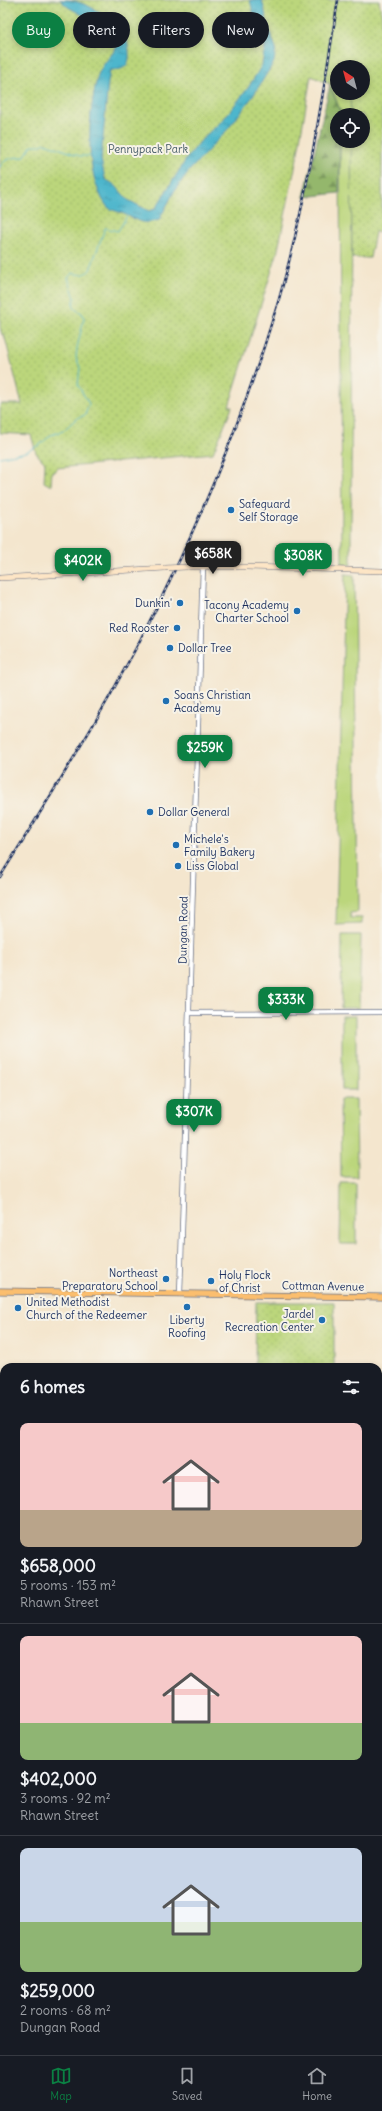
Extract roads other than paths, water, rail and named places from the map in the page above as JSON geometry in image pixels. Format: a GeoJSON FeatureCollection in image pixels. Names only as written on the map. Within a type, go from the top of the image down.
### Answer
{"type":"FeatureCollection","features":[{"type":"Feature","properties":{"kind":"main road"},"geometry":{"type":"LineString","coordinates":[[0,578],[203,566],[382,571]]}},
{"type":"Feature","properties":{"kind":"main road","name":"Cottman Avenue"},"geometry":{"type":"LineString","coordinates":[[0,1291],[382,1297]]}},
{"type":"Feature","properties":{"kind":"street","name":"Dungan Road"},"geometry":{"type":"LineString","coordinates":[[180,1294],[203,566]]}},
{"type":"Feature","properties":{"kind":"street"},"geometry":{"type":"LineString","coordinates":[[190,1013],[382,1012]]}},
{"type":"Feature","properties":{"kind":"water"},"geometry":{"type":"Polygon","coordinates":[[[60,0],[80,3],[98,12],[77,12],[60,0]]]}},
{"type":"Feature","properties":{"kind":"water"},"geometry":{"type":"Polygon","coordinates":[[[250,0],[262,0],[265,12],[253,12],[250,0]]]}},
{"type":"Feature","properties":{"kind":"water"},"geometry":{"type":"Polygon","coordinates":[[[269,29],[276,48],[274,62],[253,96],[228,129],[189,171],[175,190],[159,220],[153,222],[136,220],[107,207],[99,192],[94,177],[91,161],[90,126],[94,93],[98,74],[116,48],[128,48],[129,57],[126,65],[122,69],[110,70],[101,159],[105,179],[115,185],[128,200],[149,211],[155,209],[187,158],[204,137],[222,121],[248,88],[262,65],[265,48],[269,48],[269,29]]]}},
{"type":"Feature","properties":{"kind":"waterway"},"geometry":{"type":"LineString","coordinates":[[0,167],[7,160],[24,157],[32,145],[41,145],[45,143],[80,156],[91,156]]}},
{"type":"Feature","properties":{"kind":"waterway"},"geometry":{"type":"LineString","coordinates":[[0,457],[26,452],[41,444],[51,435],[63,431],[77,418],[85,415],[89,404],[78,385],[80,367],[76,358],[84,318],[82,313],[75,309],[73,305],[75,298],[68,278],[72,273],[82,274],[90,270],[105,228],[118,231],[127,216]]}},
{"type":"Feature","properties":{"kind":"railway"},"geometry":{"type":"LineString","coordinates":[[0,877],[57,786],[137,647],[184,550],[226,451],[263,350],[289,262],[306,188],[338,0]]}},
{"type":"Feature","properties":{"kind":"place","name":"Safeguard Self Storage"},"geometry":{"type":"Point","coordinates":[231,510]}},
{"type":"Feature","properties":{"kind":"place","name":"Dunkin'"},"geometry":{"type":"Point","coordinates":[180,603]}},
{"type":"Feature","properties":{"kind":"place","name":"Tacony Academy Charter School"},"geometry":{"type":"Point","coordinates":[297,611]}},
{"type":"Feature","properties":{"kind":"place","name":"Red Rooster"},"geometry":{"type":"Point","coordinates":[177,628]}},
{"type":"Feature","properties":{"kind":"place","name":"Dollar Tree"},"geometry":{"type":"Point","coordinates":[170,648]}},
{"type":"Feature","properties":{"kind":"place","name":"Soans Christian Academy"},"geometry":{"type":"Point","coordinates":[166,701]}},
{"type":"Feature","properties":{"kind":"place","name":"Dollar General"},"geometry":{"type":"Point","coordinates":[150,812]}},
{"type":"Feature","properties":{"kind":"place","name":"Michele's Family Bakery"},"geometry":{"type":"Point","coordinates":[176,845]}},
{"type":"Feature","properties":{"kind":"place","name":"Liss Global"},"geometry":{"type":"Point","coordinates":[178,866]}},
{"type":"Feature","properties":{"kind":"place","name":"Northeast Preparatory School"},"geometry":{"type":"Point","coordinates":[166,1279]}},
{"type":"Feature","properties":{"kind":"place","name":"Holy Flock of Christ"},"geometry":{"type":"Point","coordinates":[211,1281]}},
{"type":"Feature","properties":{"kind":"place","name":"Liberty Roofing"},"geometry":{"type":"Point","coordinates":[187,1307]}},
{"type":"Feature","properties":{"kind":"place","name":"United Methodist Church of the Redeemer"},"geometry":{"type":"Point","coordinates":[18,1308]}},
{"type":"Feature","properties":{"kind":"place","name":"Jardel Recreation Center"},"geometry":{"type":"Point","coordinates":[322,1320]}},
{"type":"Feature","properties":{"kind":"park label","name":"Pennypack Park"},"geometry":{"type":"Point","coordinates":[148,149]}}]}
